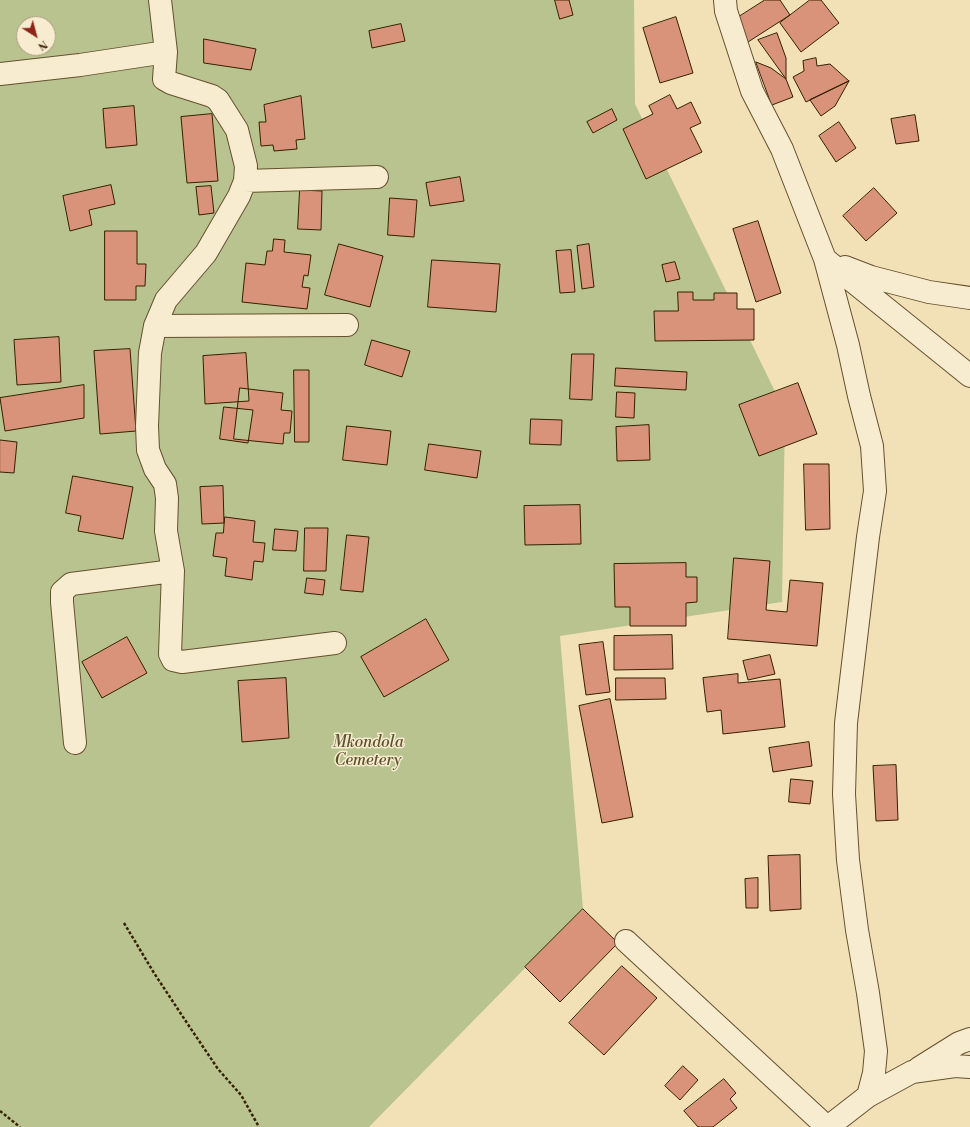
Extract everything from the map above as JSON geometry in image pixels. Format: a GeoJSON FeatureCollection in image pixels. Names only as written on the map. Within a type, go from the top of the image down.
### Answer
{"type":"FeatureCollection","features":[{"type":"Feature","properties":{"kind":"street"},"geometry":{"type":"LineString","coordinates":[[160,0],[166,52],[164,79],[171,83],[212,96],[218,100],[237,130],[246,166],[245,181],[239,196],[206,253],[166,300],[155,326],[150,353],[147,426],[148,450],[155,469],[165,484],[167,498],[166,531],[172,571],[170,654],[173,660],[182,662],[335,643]]}},
{"type":"Feature","properties":{"kind":"street"},"geometry":{"type":"LineString","coordinates":[[724,0],[726,12],[752,91],[782,149],[825,259],[848,345],[872,446],[875,491],[868,537],[846,723],[844,794],[848,860],[857,930],[876,1051],[874,1072],[868,1096]]}},
{"type":"Feature","properties":{"kind":"street"},"geometry":{"type":"LineString","coordinates":[[0,74],[80,65],[166,52]]}},
{"type":"Feature","properties":{"kind":"street"},"geometry":{"type":"LineString","coordinates":[[245,181],[377,177]]}},
{"type":"Feature","properties":{"kind":"street"},"geometry":{"type":"LineString","coordinates":[[825,259],[885,281],[929,292],[970,298]]}},
{"type":"Feature","properties":{"kind":"street"},"geometry":{"type":"LineString","coordinates":[[825,259],[970,376]]}},
{"type":"Feature","properties":{"kind":"street"},"geometry":{"type":"LineString","coordinates":[[155,326],[347,324]]}},
{"type":"Feature","properties":{"kind":"street"},"geometry":{"type":"LineString","coordinates":[[75,743],[62,592],[71,584],[172,571]]}},
{"type":"Feature","properties":{"kind":"street"},"geometry":{"type":"LineString","coordinates":[[626,942],[828,1127],[868,1096],[970,1038]]}},
{"type":"Feature","properties":{"kind":"street"},"geometry":{"type":"LineString","coordinates":[[912,1072],[955,1066],[970,1067]]}},
{"type":"Feature","properties":{"kind":"path"},"geometry":{"type":"LineString","coordinates":[[124,923],[188,1026],[218,1069],[240,1095],[259,1127]]}},
{"type":"Feature","properties":{"kind":"path"},"geometry":{"type":"LineString","coordinates":[[0,1111],[20,1127]]}},
{"type":"Feature","properties":{"kind":"green space","name":"Mkondola Cemetery"},"geometry":{"type":"Polygon","coordinates":[[[0,0],[634,0],[635,104],[785,412],[782,602],[560,636],[583,909],[369,1127],[0,1127],[0,0]]]}},
{"type":"Feature","properties":{"kind":"building"},"geometry":{"type":"Polygon","coordinates":[[[555,0],[569,0],[573,15],[560,19],[555,0]]]}},
{"type":"Feature","properties":{"kind":"building"},"geometry":{"type":"Polygon","coordinates":[[[765,0],[780,0],[790,15],[748,42],[734,20],[765,0]]]}},
{"type":"Feature","properties":{"kind":"building"},"geometry":{"type":"Polygon","coordinates":[[[810,0],[821,0],[839,23],[801,52],[780,23],[810,0]]]}},
{"type":"Feature","properties":{"kind":"building"},"geometry":{"type":"Polygon","coordinates":[[[676,17],[693,73],[660,83],[643,28],[676,17]]]}},
{"type":"Feature","properties":{"kind":"building"},"geometry":{"type":"Polygon","coordinates":[[[401,24],[405,41],[372,48],[369,31],[401,24]]]}},
{"type":"Feature","properties":{"kind":"building"},"geometry":{"type":"Polygon","coordinates":[[[777,33],[786,58],[786,79],[758,40],[777,33]]]}},
{"type":"Feature","properties":{"kind":"building"},"geometry":{"type":"Polygon","coordinates":[[[204,39],[256,49],[251,70],[204,63],[204,39]]]}},
{"type":"Feature","properties":{"kind":"building"},"geometry":{"type":"Polygon","coordinates":[[[816,58],[817,66],[830,64],[849,81],[806,102],[793,77],[804,71],[803,61],[816,58]]]}},
{"type":"Feature","properties":{"kind":"building"},"geometry":{"type":"Polygon","coordinates":[[[756,62],[771,68],[786,79],[793,97],[772,105],[756,62]]]}},
{"type":"Feature","properties":{"kind":"building"},"geometry":{"type":"Polygon","coordinates":[[[849,81],[835,106],[821,116],[810,100],[849,81]]]}},
{"type":"Feature","properties":{"kind":"building"},"geometry":{"type":"Polygon","coordinates":[[[670,95],[677,109],[691,102],[701,123],[690,128],[702,152],[646,179],[623,129],[653,114],[649,106],[670,95]]]}},
{"type":"Feature","properties":{"kind":"building"},"geometry":{"type":"Polygon","coordinates":[[[301,96],[305,139],[296,140],[297,149],[274,151],[273,145],[261,146],[259,122],[266,122],[264,105],[301,96]]]}},
{"type":"Feature","properties":{"kind":"building"},"geometry":{"type":"Polygon","coordinates":[[[134,106],[137,145],[106,148],[103,109],[134,106]]]}},
{"type":"Feature","properties":{"kind":"building"},"geometry":{"type":"Polygon","coordinates":[[[612,109],[617,120],[593,133],[587,122],[612,109]]]}},
{"type":"Feature","properties":{"kind":"building"},"geometry":{"type":"Polygon","coordinates":[[[212,114],[218,181],[187,183],[181,117],[212,114]]]}},
{"type":"Feature","properties":{"kind":"building"},"geometry":{"type":"Polygon","coordinates":[[[915,115],[919,141],[896,144],[891,119],[915,115]]]}},
{"type":"Feature","properties":{"kind":"building"},"geometry":{"type":"Polygon","coordinates":[[[839,122],[856,148],[836,162],[819,136],[839,122]]]}},
{"type":"Feature","properties":{"kind":"building"},"geometry":{"type":"Polygon","coordinates":[[[460,177],[464,201],[430,206],[426,183],[460,177]]]}},
{"type":"Feature","properties":{"kind":"building"},"geometry":{"type":"Polygon","coordinates":[[[111,185],[115,204],[89,210],[92,225],[70,231],[63,196],[111,185]]]}},
{"type":"Feature","properties":{"kind":"building"},"geometry":{"type":"Polygon","coordinates":[[[211,186],[214,213],[199,215],[196,187],[211,186]]]}},
{"type":"Feature","properties":{"kind":"building"},"geometry":{"type":"Polygon","coordinates":[[[874,188],[897,213],[866,241],[843,216],[874,188]]]}},
{"type":"Feature","properties":{"kind":"building"},"geometry":{"type":"Polygon","coordinates":[[[300,190],[322,191],[321,230],[298,229],[300,190]]]}},
{"type":"Feature","properties":{"kind":"building"},"geometry":{"type":"Polygon","coordinates":[[[390,198],[417,200],[414,237],[388,235],[390,198]]]}},
{"type":"Feature","properties":{"kind":"building"},"geometry":{"type":"Polygon","coordinates":[[[758,221],[781,293],[756,302],[733,229],[758,221]]]}},
{"type":"Feature","properties":{"kind":"building"},"geometry":{"type":"Polygon","coordinates":[[[105,231],[137,231],[137,264],[146,264],[145,286],[136,286],[136,300],[105,300],[105,231]]]}},
{"type":"Feature","properties":{"kind":"building"},"geometry":{"type":"Polygon","coordinates":[[[274,239],[285,240],[284,252],[311,255],[308,276],[304,275],[302,287],[310,288],[307,309],[242,302],[246,263],[265,265],[267,251],[272,251],[274,239]]]}},
{"type":"Feature","properties":{"kind":"building"},"geometry":{"type":"Polygon","coordinates":[[[339,244],[383,256],[370,307],[325,295],[339,244]]]}},
{"type":"Feature","properties":{"kind":"building"},"geometry":{"type":"Polygon","coordinates":[[[589,244],[594,287],[582,289],[577,246],[589,244]]]}},
{"type":"Feature","properties":{"kind":"building"},"geometry":{"type":"Polygon","coordinates":[[[571,250],[575,292],[560,293],[556,251],[571,250]]]}},
{"type":"Feature","properties":{"kind":"building"},"geometry":{"type":"Polygon","coordinates":[[[432,260],[500,264],[496,312],[428,307],[432,260]]]}},
{"type":"Feature","properties":{"kind":"building"},"geometry":{"type":"Polygon","coordinates":[[[675,262],[680,279],[666,282],[662,265],[675,262]]]}},
{"type":"Feature","properties":{"kind":"building"},"geometry":{"type":"Polygon","coordinates":[[[678,292],[693,292],[693,300],[714,300],[714,293],[737,293],[737,309],[754,309],[754,340],[655,341],[654,311],[678,311],[678,292]]]}},
{"type":"Feature","properties":{"kind":"building"},"geometry":{"type":"Polygon","coordinates":[[[59,337],[61,382],[17,385],[14,340],[59,337]]]}},
{"type":"Feature","properties":{"kind":"building"},"geometry":{"type":"Polygon","coordinates":[[[372,340],[410,351],[402,377],[365,365],[372,340]]]}},
{"type":"Feature","properties":{"kind":"building"},"geometry":{"type":"Polygon","coordinates":[[[130,349],[136,431],[100,434],[94,351],[130,349]]]}},
{"type":"Feature","properties":{"kind":"building"},"geometry":{"type":"Polygon","coordinates":[[[246,353],[249,401],[205,404],[203,356],[246,353]]]}},
{"type":"Feature","properties":{"kind":"building"},"geometry":{"type":"Polygon","coordinates":[[[572,354],[594,354],[592,400],[570,399],[572,354]]]}},
{"type":"Feature","properties":{"kind":"building"},"geometry":{"type":"Polygon","coordinates":[[[616,368],[687,372],[686,390],[615,386],[616,368]]]}},
{"type":"Feature","properties":{"kind":"building"},"geometry":{"type":"Polygon","coordinates":[[[294,370],[309,370],[309,442],[295,442],[294,370]]]}},
{"type":"Feature","properties":{"kind":"building"},"geometry":{"type":"Polygon","coordinates":[[[798,383],[817,434],[759,456],[739,405],[798,383]]]}},
{"type":"Feature","properties":{"kind":"building"},"geometry":{"type":"Polygon","coordinates":[[[84,385],[84,418],[5,431],[0,398],[84,385]]]}},
{"type":"Feature","properties":{"kind":"building"},"geometry":{"type":"Polygon","coordinates":[[[240,388],[283,393],[281,410],[292,411],[290,433],[284,433],[283,444],[234,439],[240,388]]]}},
{"type":"Feature","properties":{"kind":"building"},"geometry":{"type":"Polygon","coordinates":[[[617,392],[635,393],[634,418],[616,417],[617,392]]]}},
{"type":"Feature","properties":{"kind":"building"},"geometry":{"type":"Polygon","coordinates":[[[224,407],[253,410],[248,443],[220,439],[224,407]]]}},
{"type":"Feature","properties":{"kind":"building"},"geometry":{"type":"Polygon","coordinates":[[[531,419],[562,420],[561,445],[530,444],[531,419]]]}},
{"type":"Feature","properties":{"kind":"building"},"geometry":{"type":"Polygon","coordinates":[[[649,425],[650,460],[617,461],[616,427],[649,425]]]}},
{"type":"Feature","properties":{"kind":"building"},"geometry":{"type":"Polygon","coordinates":[[[347,426],[391,431],[387,465],[343,460],[347,426]]]}},
{"type":"Feature","properties":{"kind":"building"},"geometry":{"type":"Polygon","coordinates":[[[0,440],[17,442],[14,473],[0,472],[0,440]]]}},
{"type":"Feature","properties":{"kind":"building"},"geometry":{"type":"Polygon","coordinates":[[[429,444],[481,451],[477,478],[425,470],[429,444]]]}},
{"type":"Feature","properties":{"kind":"building"},"geometry":{"type":"Polygon","coordinates":[[[804,464],[829,464],[830,529],[806,530],[804,464]]]}},
{"type":"Feature","properties":{"kind":"building"},"geometry":{"type":"Polygon","coordinates":[[[73,476],[133,487],[123,539],[78,531],[81,516],[66,513],[73,476]]]}},
{"type":"Feature","properties":{"kind":"building"},"geometry":{"type":"Polygon","coordinates":[[[223,486],[224,523],[202,524],[200,487],[223,486]]]}},
{"type":"Feature","properties":{"kind":"building"},"geometry":{"type":"Polygon","coordinates":[[[580,505],[581,544],[525,545],[524,506],[580,505]]]}},
{"type":"Feature","properties":{"kind":"building"},"geometry":{"type":"Polygon","coordinates":[[[225,517],[255,521],[253,542],[265,543],[263,562],[254,561],[252,580],[225,576],[227,558],[213,556],[216,533],[223,533],[225,517]]]}},
{"type":"Feature","properties":{"kind":"building"},"geometry":{"type":"Polygon","coordinates":[[[305,528],[328,528],[326,571],[304,571],[305,528]]]}},
{"type":"Feature","properties":{"kind":"building"},"geometry":{"type":"Polygon","coordinates":[[[275,529],[298,531],[296,551],[273,550],[275,529]]]}},
{"type":"Feature","properties":{"kind":"building"},"geometry":{"type":"Polygon","coordinates":[[[347,535],[369,537],[363,592],[341,590],[347,535]]]}},
{"type":"Feature","properties":{"kind":"building"},"geometry":{"type":"Polygon","coordinates":[[[734,558],[770,561],[766,610],[787,612],[790,580],[823,583],[817,646],[728,639],[734,558]]]}},
{"type":"Feature","properties":{"kind":"building"},"geometry":{"type":"Polygon","coordinates":[[[686,563],[686,577],[697,577],[697,602],[686,603],[686,626],[630,626],[630,607],[615,607],[614,564],[686,563]]]}},
{"type":"Feature","properties":{"kind":"building"},"geometry":{"type":"Polygon","coordinates":[[[307,578],[325,580],[323,595],[305,593],[307,578]]]}},
{"type":"Feature","properties":{"kind":"building"},"geometry":{"type":"Polygon","coordinates":[[[426,619],[449,660],[384,697],[361,657],[426,619]]]}},
{"type":"Feature","properties":{"kind":"building"},"geometry":{"type":"Polygon","coordinates":[[[672,635],[673,669],[614,670],[614,636],[672,635]]]}},
{"type":"Feature","properties":{"kind":"building"},"geometry":{"type":"Polygon","coordinates":[[[127,637],[147,673],[102,698],[82,662],[127,637]]]}},
{"type":"Feature","properties":{"kind":"building"},"geometry":{"type":"Polygon","coordinates":[[[603,642],[610,692],[586,695],[579,645],[603,642]]]}},
{"type":"Feature","properties":{"kind":"building"},"geometry":{"type":"Polygon","coordinates":[[[770,655],[775,674],[748,680],[743,661],[770,655]]]}},
{"type":"Feature","properties":{"kind":"building"},"geometry":{"type":"Polygon","coordinates":[[[738,674],[738,683],[780,679],[785,727],[723,734],[721,710],[707,712],[703,678],[738,674]]]}},
{"type":"Feature","properties":{"kind":"building"},"geometry":{"type":"Polygon","coordinates":[[[286,678],[289,738],[242,742],[238,681],[286,678]]]}},
{"type":"Feature","properties":{"kind":"building"},"geometry":{"type":"Polygon","coordinates":[[[616,678],[665,678],[666,699],[616,700],[616,678]]]}},
{"type":"Feature","properties":{"kind":"building"},"geometry":{"type":"Polygon","coordinates":[[[610,699],[633,817],[602,823],[579,706],[610,699]]]}},
{"type":"Feature","properties":{"kind":"building"},"geometry":{"type":"Polygon","coordinates":[[[809,742],[812,766],[773,772],[769,748],[809,742]]]}},
{"type":"Feature","properties":{"kind":"building"},"geometry":{"type":"Polygon","coordinates":[[[896,765],[898,820],[876,821],[873,766],[896,765]]]}},
{"type":"Feature","properties":{"kind":"building"},"geometry":{"type":"Polygon","coordinates":[[[791,779],[813,781],[810,804],[789,802],[791,779]]]}},
{"type":"Feature","properties":{"kind":"building"},"geometry":{"type":"Polygon","coordinates":[[[800,855],[801,909],[770,911],[768,856],[800,855]]]}},
{"type":"Feature","properties":{"kind":"building"},"geometry":{"type":"Polygon","coordinates":[[[758,878],[758,908],[746,908],[745,879],[758,878]]]}},
{"type":"Feature","properties":{"kind":"building"},"geometry":{"type":"Polygon","coordinates":[[[583,909],[618,943],[560,1002],[525,967],[583,909]]]}},
{"type":"Feature","properties":{"kind":"building"},"geometry":{"type":"Polygon","coordinates":[[[622,966],[657,998],[604,1055],[569,1023],[622,966]]]}},
{"type":"Feature","properties":{"kind":"building"},"geometry":{"type":"Polygon","coordinates":[[[683,1066],[698,1080],[680,1100],[665,1086],[683,1066]]]}},
{"type":"Feature","properties":{"kind":"building"},"geometry":{"type":"Polygon","coordinates":[[[724,1079],[736,1093],[730,1099],[737,1108],[713,1127],[698,1127],[684,1111],[724,1079]]]}}]}
